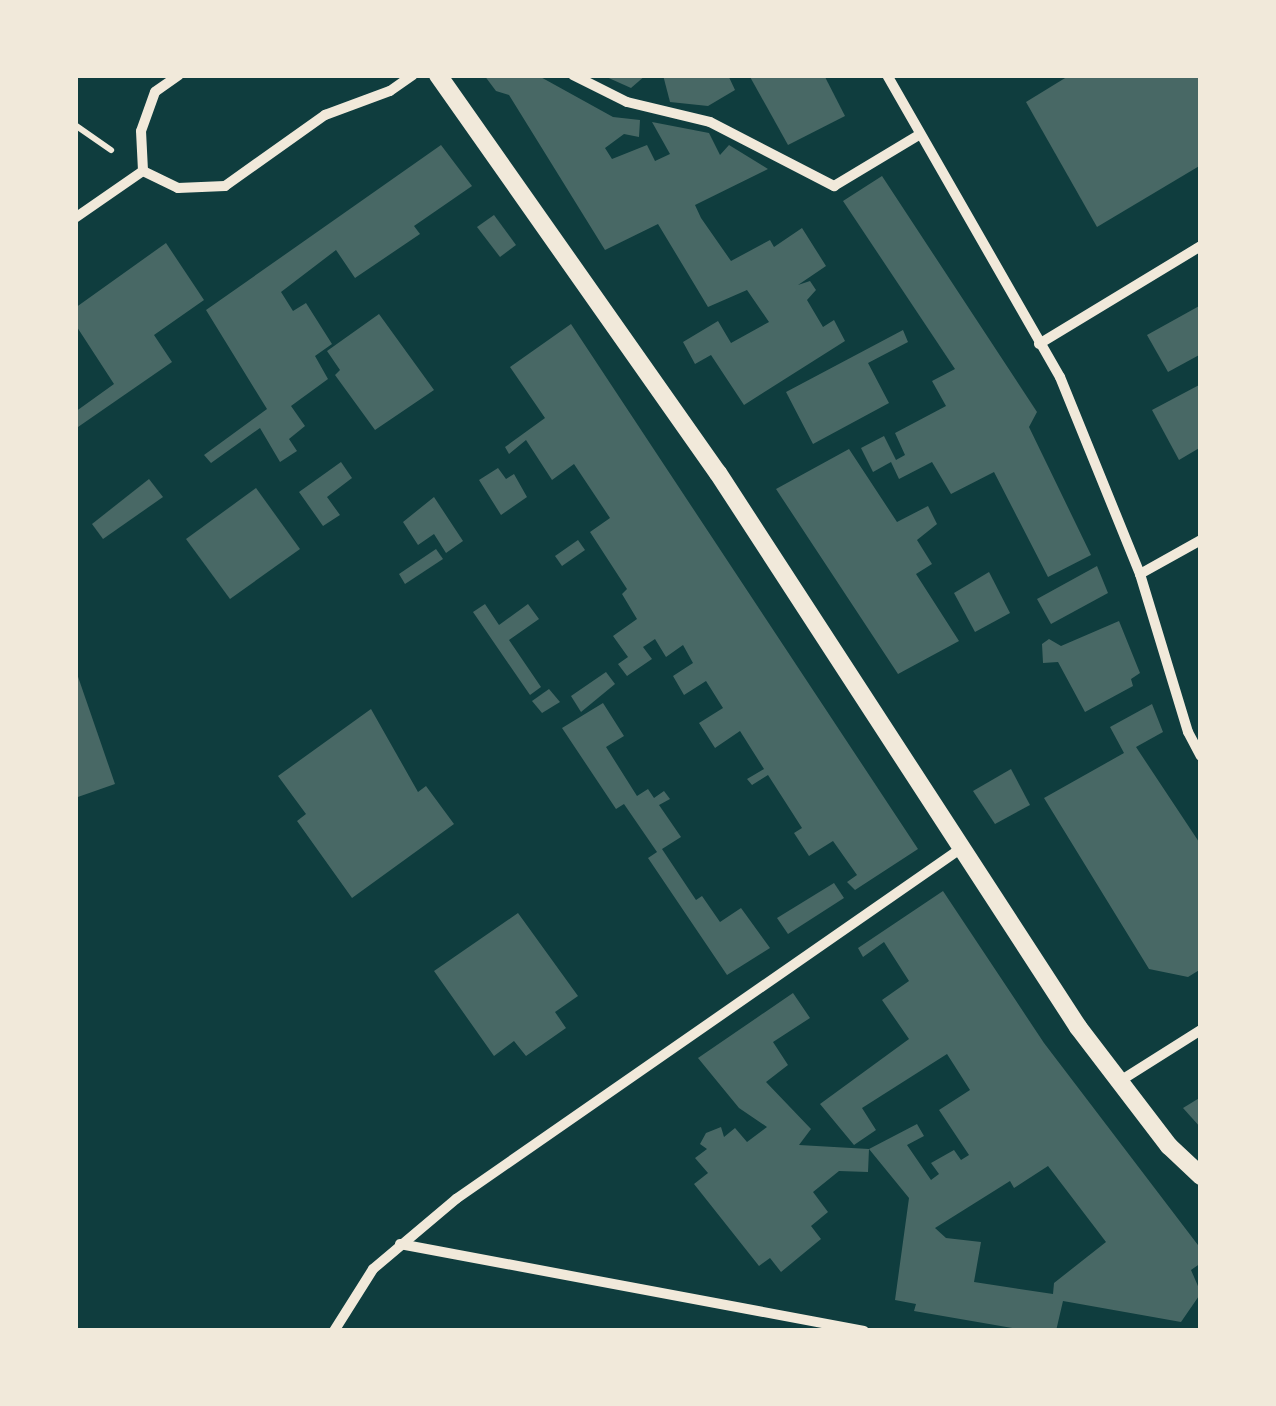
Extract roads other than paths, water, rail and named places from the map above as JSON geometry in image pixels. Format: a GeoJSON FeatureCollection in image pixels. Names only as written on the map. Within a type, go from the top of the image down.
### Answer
{"type":"FeatureCollection","features":[{"type":"Feature","properties":{"kind":"street"},"geometry":{"type":"LineString","coordinates":[[143,171],[141,131],[155,92],[179,75]]}},
{"type":"Feature","properties":{"kind":"street"},"geometry":{"type":"LineString","coordinates":[[143,171],[178,188],[225,186],[325,115],[390,91],[413,75]]}},
{"type":"Feature","properties":{"kind":"street"},"geometry":{"type":"LineString","coordinates":[[438,75],[718,473],[964,847],[1067,1012],[1169,1146],[1201,1176]]}},
{"type":"Feature","properties":{"kind":"street"},"geometry":{"type":"LineString","coordinates":[[573,75],[627,102],[710,122],[834,186],[920,135]]}},
{"type":"Feature","properties":{"kind":"street"},"geometry":{"type":"LineString","coordinates":[[887,75],[1060,378],[1140,574],[1188,732],[1201,756]]}},
{"type":"Feature","properties":{"kind":"street"},"geometry":{"type":"LineString","coordinates":[[75,218],[143,171]]}},
{"type":"Feature","properties":{"kind":"street"},"geometry":{"type":"LineString","coordinates":[[1039,344],[1201,246]]}},
{"type":"Feature","properties":{"kind":"street"},"geometry":{"type":"LineString","coordinates":[[1140,574],[1201,540]]}},
{"type":"Feature","properties":{"kind":"street"},"geometry":{"type":"LineString","coordinates":[[334,1331],[374,1269],[456,1199],[964,847]]}},
{"type":"Feature","properties":{"kind":"street"},"geometry":{"type":"LineString","coordinates":[[1120,1081],[1201,1030]]}},
{"type":"Feature","properties":{"kind":"street"},"geometry":{"type":"LineString","coordinates":[[400,1244],[864,1331]]}}]}
